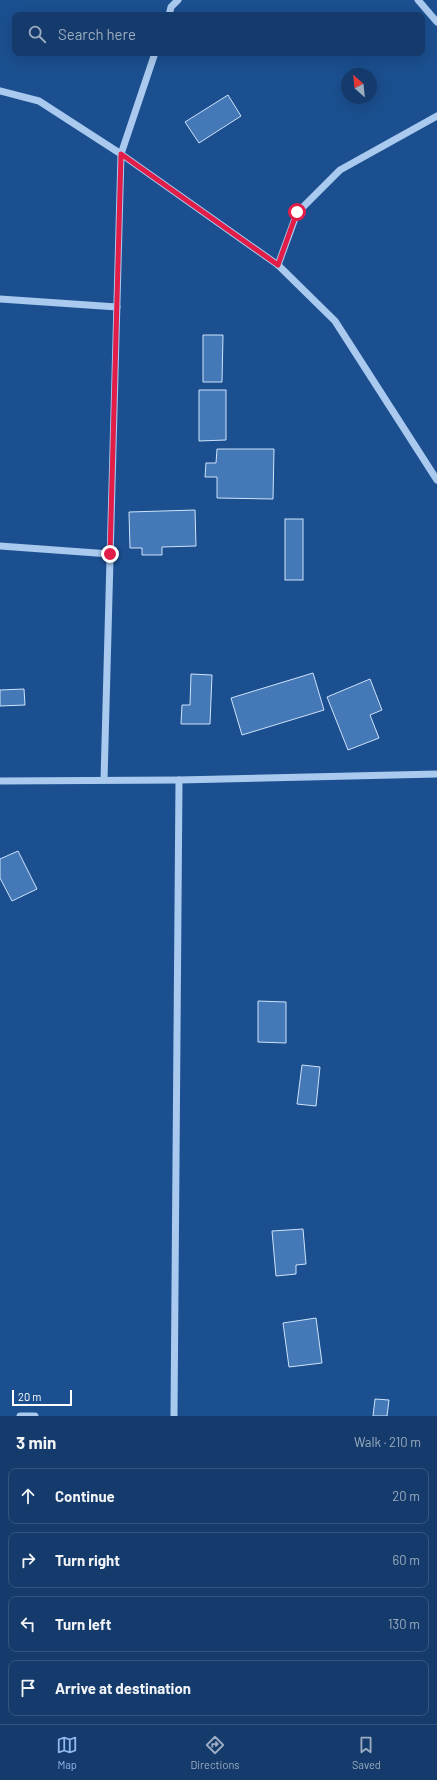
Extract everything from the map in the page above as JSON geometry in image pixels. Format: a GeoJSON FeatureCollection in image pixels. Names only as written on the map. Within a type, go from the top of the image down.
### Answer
{"type":"FeatureCollection","features":[{"type":"Feature","properties":{"kind":"street"},"geometry":{"type":"LineString","coordinates":[[170,12],[171,7],[178,0]]}},
{"type":"Feature","properties":{"kind":"street"},"geometry":{"type":"LineString","coordinates":[[418,0],[437,22]]}},
{"type":"Feature","properties":{"kind":"street"},"geometry":{"type":"LineString","coordinates":[[104,780],[121,154],[155,56]]}},
{"type":"Feature","properties":{"kind":"street"},"geometry":{"type":"LineString","coordinates":[[0,91],[39,101],[121,154],[278,265],[335,321],[437,480]]}},
{"type":"Feature","properties":{"kind":"street"},"geometry":{"type":"LineString","coordinates":[[278,265],[297,212],[340,170],[437,116]]}},
{"type":"Feature","properties":{"kind":"street"},"geometry":{"type":"LineString","coordinates":[[0,299],[117,307]]}},
{"type":"Feature","properties":{"kind":"street"},"geometry":{"type":"LineString","coordinates":[[0,546],[110,554]]}},
{"type":"Feature","properties":{"kind":"street"},"geometry":{"type":"LineString","coordinates":[[0,781],[179,780],[437,774]]}},
{"type":"Feature","properties":{"kind":"street"},"geometry":{"type":"LineString","coordinates":[[174,1416],[179,780]]}},
{"type":"Feature","properties":{"kind":"street"},"geometry":{"type":"LineString","coordinates":[[20,1416],[35,1416]]}},
{"type":"Feature","properties":{"kind":"building"},"geometry":{"type":"Polygon","coordinates":[[[228,95],[241,116],[199,143],[185,122],[228,95]]]}},
{"type":"Feature","properties":{"kind":"building"},"geometry":{"type":"Polygon","coordinates":[[[203,335],[223,335],[222,382],[203,382],[203,335]]]}},
{"type":"Feature","properties":{"kind":"building"},"geometry":{"type":"Polygon","coordinates":[[[199,390],[226,390],[226,440],[199,441],[199,390]]]}},
{"type":"Feature","properties":{"kind":"building"},"geometry":{"type":"Polygon","coordinates":[[[217,449],[274,449],[273,499],[217,498],[217,477],[205,477],[206,463],[216,463],[217,449]]]}},
{"type":"Feature","properties":{"kind":"building"},"geometry":{"type":"Polygon","coordinates":[[[195,510],[196,546],[162,547],[162,555],[142,555],[142,548],[130,548],[129,512],[195,510]]]}},
{"type":"Feature","properties":{"kind":"building"},"geometry":{"type":"Polygon","coordinates":[[[285,519],[303,519],[303,580],[285,580],[285,519]]]}},
{"type":"Feature","properties":{"kind":"building"},"geometry":{"type":"Polygon","coordinates":[[[313,673],[324,710],[242,735],[231,698],[313,673]]]}},
{"type":"Feature","properties":{"kind":"building"},"geometry":{"type":"Polygon","coordinates":[[[191,674],[212,675],[210,724],[181,724],[182,705],[190,705],[191,674]]]}},
{"type":"Feature","properties":{"kind":"building"},"geometry":{"type":"Polygon","coordinates":[[[370,679],[382,710],[370,715],[379,738],[348,750],[327,697],[370,679]]]}},
{"type":"Feature","properties":{"kind":"building"},"geometry":{"type":"Polygon","coordinates":[[[24,689],[25,705],[0,706],[0,690],[24,689]]]}},
{"type":"Feature","properties":{"kind":"building"},"geometry":{"type":"Polygon","coordinates":[[[18,851],[37,889],[12,901],[0,878],[0,859],[18,851]]]}},
{"type":"Feature","properties":{"kind":"building"},"geometry":{"type":"Polygon","coordinates":[[[258,1001],[286,1002],[286,1043],[258,1042],[258,1001]]]}},
{"type":"Feature","properties":{"kind":"building"},"geometry":{"type":"Polygon","coordinates":[[[302,1065],[320,1067],[316,1106],[297,1104],[302,1065]]]}},
{"type":"Feature","properties":{"kind":"building"},"geometry":{"type":"Polygon","coordinates":[[[303,1229],[306,1264],[296,1265],[296,1274],[276,1276],[272,1231],[303,1229]]]}},
{"type":"Feature","properties":{"kind":"building"},"geometry":{"type":"Polygon","coordinates":[[[316,1318],[322,1363],[289,1367],[283,1323],[316,1318]]]}},
{"type":"Feature","properties":{"kind":"building"},"geometry":{"type":"Polygon","coordinates":[[[375,1399],[389,1400],[387,1416],[373,1416],[375,1399]]]}},
{"type":"Feature","properties":{"kind":"route"},"geometry":{"type":"LineString","coordinates":[[110,554],[121,154],[278,265],[297,212]]}}]}
